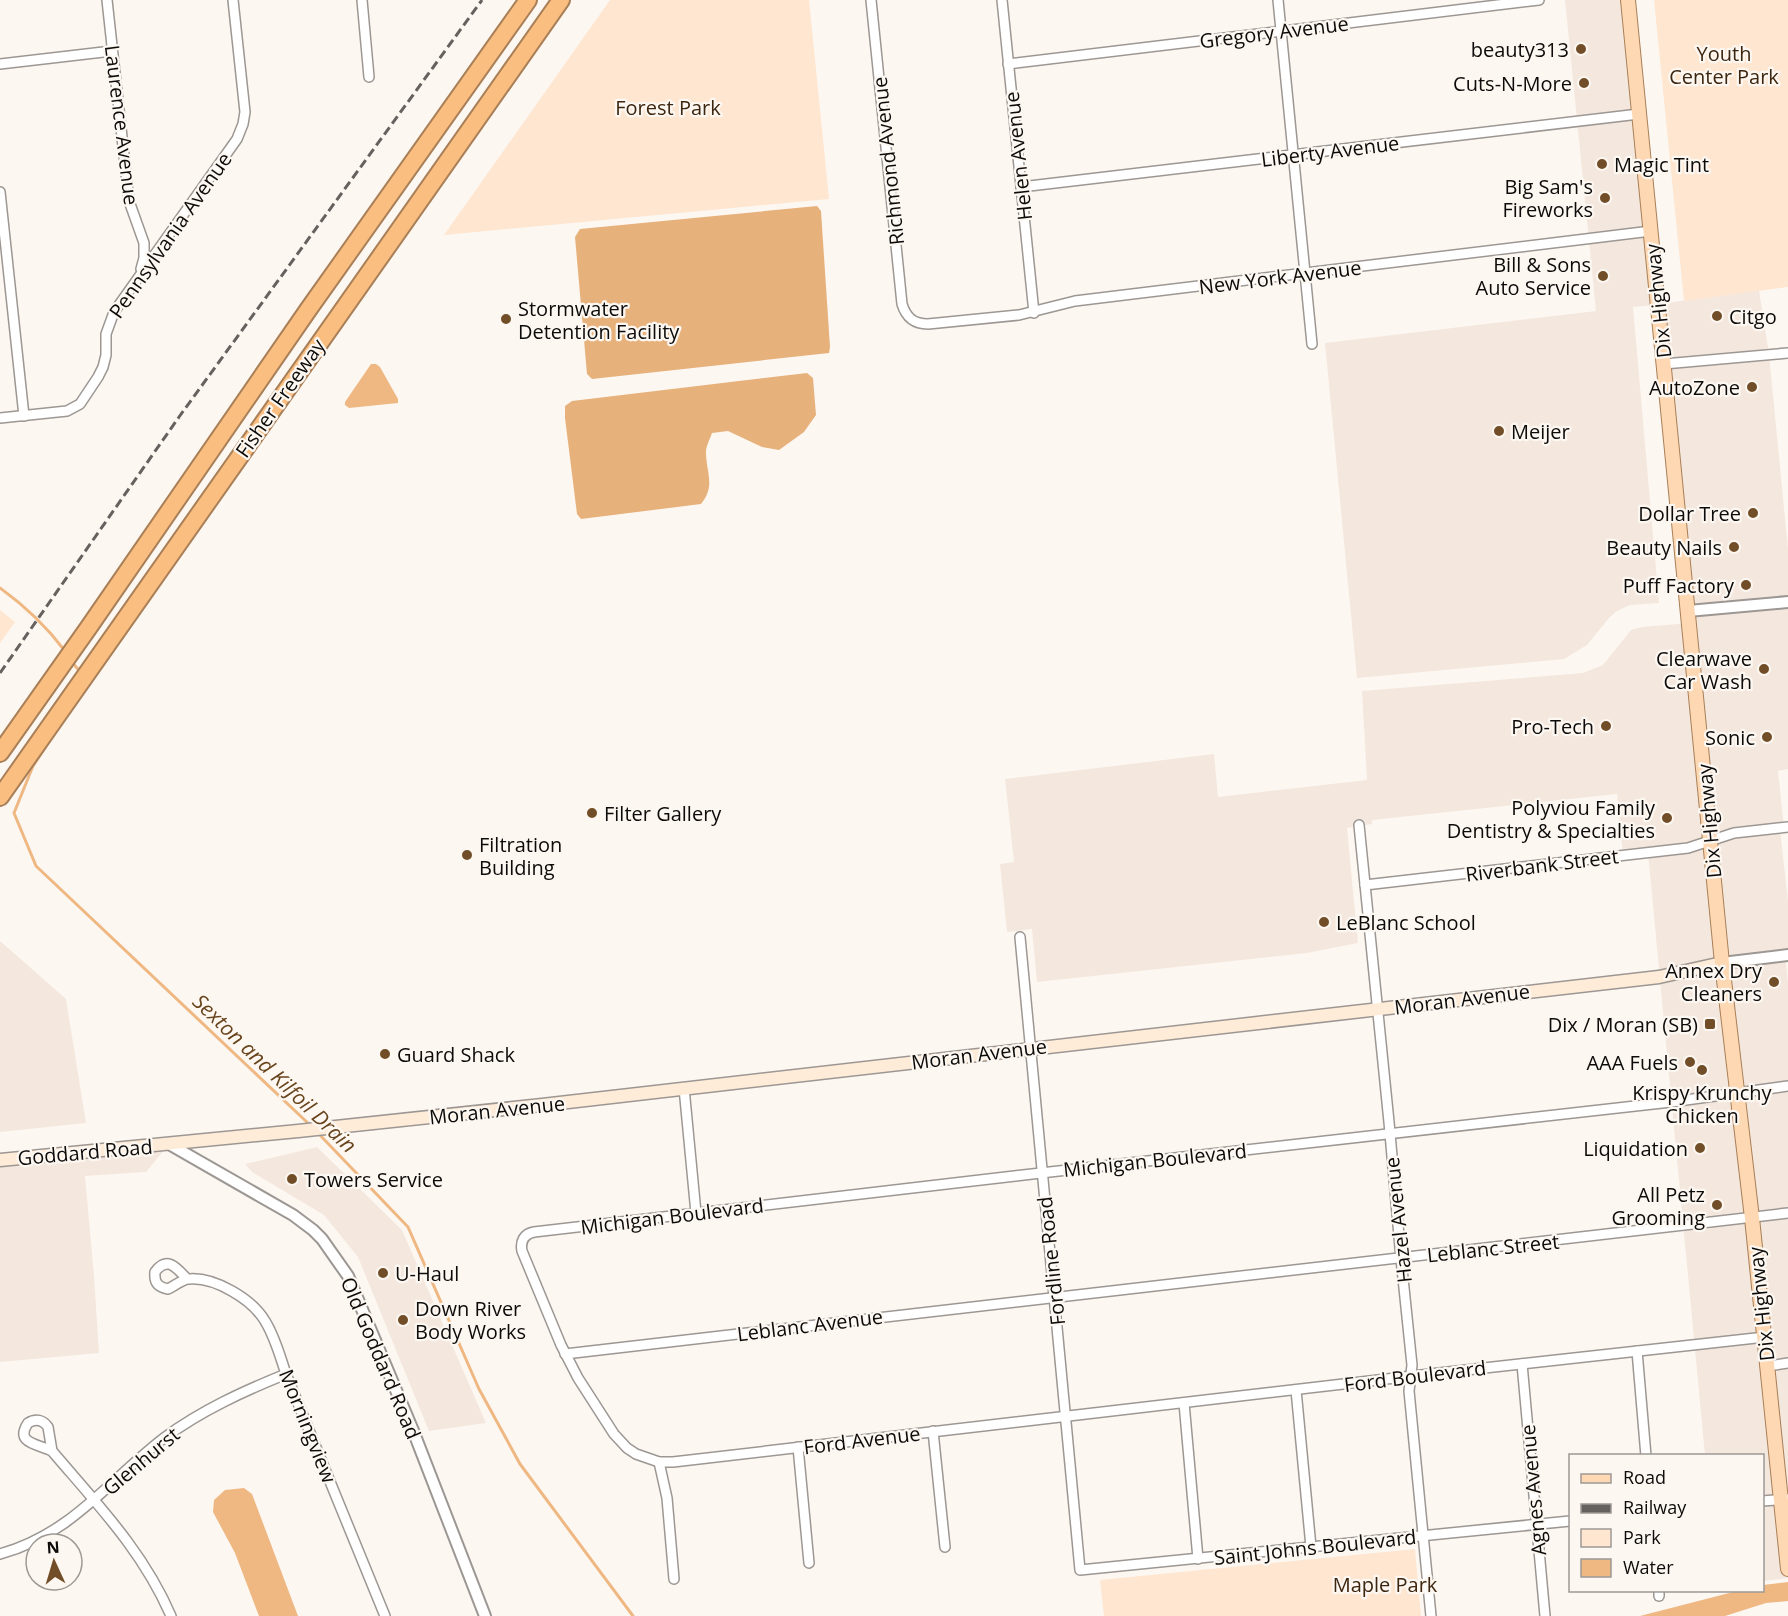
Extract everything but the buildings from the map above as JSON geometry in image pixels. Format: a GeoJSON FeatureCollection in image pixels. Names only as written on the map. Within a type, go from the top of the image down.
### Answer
{"type":"FeatureCollection","features":[{"type":"Feature","properties":{"kind":"highway","name":"Fisher Freeway"},"geometry":{"type":"LineString","coordinates":[[0,753],[315,300],[528,0]]}},
{"type":"Feature","properties":{"kind":"highway","name":"Fisher Freeway"},"geometry":{"type":"LineString","coordinates":[[0,797],[561,0]]}},
{"type":"Feature","properties":{"kind":"main road","name":"Dix Highway"},"geometry":{"type":"LineString","coordinates":[[1628,0],[1722,963],[1785,1499],[1788,1569]]}},
{"type":"Feature","properties":{"kind":"main road","name":"Moran Avenue"},"geometry":{"type":"LineString","coordinates":[[169,1144],[334,1128],[1665,976],[1722,963]]}},
{"type":"Feature","properties":{"kind":"main road","name":"Goddard Road"},"geometry":{"type":"LineString","coordinates":[[0,1160],[169,1144]]}},
{"type":"Feature","properties":{"kind":"street","name":"Laurence Avenue"},"geometry":{"type":"LineString","coordinates":[[107,0],[129,201],[144,243],[142,267],[135,282]]}},
{"type":"Feature","properties":{"kind":"street","name":"Pennsylvania Avenue"},"geometry":{"type":"LineString","coordinates":[[0,418],[67,411],[80,404],[104,367],[106,334],[110,318],[237,139],[243,124],[244,105],[233,0]]}},
{"type":"Feature","properties":{"kind":"street"},"geometry":{"type":"LineString","coordinates":[[362,0],[369,77]]}},
{"type":"Feature","properties":{"kind":"street","name":"Richmond Avenue"},"geometry":{"type":"LineString","coordinates":[[871,0],[902,304],[904,312],[911,320]]}},
{"type":"Feature","properties":{"kind":"street","name":"Helen Avenue"},"geometry":{"type":"LineString","coordinates":[[1002,0],[1034,313]]}},
{"type":"Feature","properties":{"kind":"street"},"geometry":{"type":"LineString","coordinates":[[1278,0],[1312,344]]}},
{"type":"Feature","properties":{"kind":"street","name":"Gregory Avenue"},"geometry":{"type":"LineString","coordinates":[[1008,64],[1539,0]]}},
{"type":"Feature","properties":{"kind":"street"},"geometry":{"type":"LineString","coordinates":[[0,64],[112,51]]}},
{"type":"Feature","properties":{"kind":"street","name":"Liberty Avenue"},"geometry":{"type":"LineString","coordinates":[[1021,187],[1639,114]]}},
{"type":"Feature","properties":{"kind":"street"},"geometry":{"type":"LineString","coordinates":[[0,192],[24,416]]}},
{"type":"Feature","properties":{"kind":"street","name":"New York Avenue"},"geometry":{"type":"LineString","coordinates":[[911,320],[924,324],[1034,313],[1075,301],[1651,231]]}},
{"type":"Feature","properties":{"kind":"street"},"geometry":{"type":"LineString","coordinates":[[1664,364],[1788,352]]}},
{"type":"Feature","properties":{"kind":"street"},"geometry":{"type":"LineString","coordinates":[[1688,611],[1788,602]]}},
{"type":"Feature","properties":{"kind":"street","name":"Hazel Avenue"},"geometry":{"type":"LineString","coordinates":[[1359,825],[1413,1366],[1410,1391],[1431,1616]]}},
{"type":"Feature","properties":{"kind":"street","name":"Riverbank Street"},"geometry":{"type":"LineString","coordinates":[[1365,885],[1688,848],[1734,833],[1788,827]]}},
{"type":"Feature","properties":{"kind":"street","name":"Fordline Road"},"geometry":{"type":"LineString","coordinates":[[1020,937],[1077,1550]]}},
{"type":"Feature","properties":{"kind":"street","name":"Moran Avenue"},"geometry":{"type":"LineString","coordinates":[[1722,963],[1788,955]]}},
{"type":"Feature","properties":{"kind":"street","name":"Michigan Boulevard"},"geometry":{"type":"LineString","coordinates":[[565,1354],[522,1251],[521,1243],[524,1238],[534,1232],[1737,1094],[1788,1086]]}},
{"type":"Feature","properties":{"kind":"street"},"geometry":{"type":"LineString","coordinates":[[684,1088],[696,1213]]}},
{"type":"Feature","properties":{"kind":"street","name":"Old Goddard Road"},"geometry":{"type":"LineString","coordinates":[[169,1144],[300,1220],[322,1239],[348,1276],[414,1433],[485,1616]]}},
{"type":"Feature","properties":{"kind":"street","name":"Leblanc Street"},"geometry":{"type":"LineString","coordinates":[[1054,1297],[1788,1213]]}},
{"type":"Feature","properties":{"kind":"street","name":"Morningview"},"geometry":{"type":"LineString","coordinates":[[187,1279],[211,1282],[238,1294],[264,1318],[385,1616]]}},
{"type":"Feature","properties":{"kind":"street","name":"Leblanc Avenue"},"geometry":{"type":"LineString","coordinates":[[565,1354],[1054,1297]]}},
{"type":"Feature","properties":{"kind":"street","name":"Ford Boulevard"},"geometry":{"type":"LineString","coordinates":[[1065,1416],[1765,1337]]}},
{"type":"Feature","properties":{"kind":"street"},"geometry":{"type":"LineString","coordinates":[[1636,1351],[1646,1454]]}},
{"type":"Feature","properties":{"kind":"street"},"geometry":{"type":"LineString","coordinates":[[565,1354],[619,1440],[636,1454],[658,1462],[667,1498],[674,1579]]}},
{"type":"Feature","properties":{"kind":"street"},"geometry":{"type":"LineString","coordinates":[[1768,1366],[1788,1363]]}},
{"type":"Feature","properties":{"kind":"street","name":"Agnes Avenue"},"geometry":{"type":"LineString","coordinates":[[1522,1364],[1545,1616]]}},
{"type":"Feature","properties":{"kind":"street","name":"Glenhurst"},"geometry":{"type":"LineString","coordinates":[[0,1554],[21,1548],[53,1532],[94,1500],[143,1455],[184,1425],[234,1396],[286,1374]]}},
{"type":"Feature","properties":{"kind":"street"},"geometry":{"type":"LineString","coordinates":[[1296,1390],[1311,1547]]}},
{"type":"Feature","properties":{"kind":"street"},"geometry":{"type":"LineString","coordinates":[[1184,1403],[1198,1559]]}},
{"type":"Feature","properties":{"kind":"street","name":"Ford Avenue"},"geometry":{"type":"LineString","coordinates":[[658,1462],[1065,1416]]}},
{"type":"Feature","properties":{"kind":"street"},"geometry":{"type":"LineString","coordinates":[[933,1431],[945,1547]]}},
{"type":"Feature","properties":{"kind":"street"},"geometry":{"type":"LineString","coordinates":[[798,1447],[809,1563]]}},
{"type":"Feature","properties":{"kind":"street"},"geometry":{"type":"LineString","coordinates":[[52,1451],[138,1554],[171,1616]]}},
{"type":"Feature","properties":{"kind":"street"},"geometry":{"type":"LineString","coordinates":[[1764,1502],[1785,1499]]}},
{"type":"Feature","properties":{"kind":"street","name":"Saint Johns Boulevard"},"geometry":{"type":"LineString","coordinates":[[1077,1550],[1080,1570],[1569,1521]]}},
{"type":"Feature","properties":{"kind":"shaded area"},"geometry":{"type":"Polygon","coordinates":[[[1565,0],[1628,0],[1659,304],[1759,290],[1769,354],[1788,549],[1788,769],[1778,771],[1784,828],[1780,829],[1788,901],[1788,958],[1786,963],[1788,983],[1788,1578],[1764,1581],[1764,1454],[1705,1454],[1648,853],[1623,856],[1617,794],[1372,820],[1372,824],[1347,828],[1358,943],[1307,953],[1037,982],[1032,929],[1007,932],[1000,864],[1014,862],[1005,779],[1214,754],[1218,797],[1367,780],[1362,691],[1583,673],[1603,665],[1631,630],[1689,623],[1658,305],[1633,307],[1659,603],[1630,605],[1617,611],[1587,645],[1564,659],[1357,678],[1325,343],[1596,311],[1565,0]]]}},
{"type":"Feature","properties":{"kind":"shaded area"},"geometry":{"type":"Polygon","coordinates":[[[817,206],[821,211],[829,353],[592,379],[587,374],[575,237],[580,229],[817,206]]]}},
{"type":"Feature","properties":{"kind":"shaded area"},"geometry":{"type":"Polygon","coordinates":[[[807,373],[813,378],[816,415],[804,432],[779,450],[762,447],[728,431],[712,433],[706,452],[709,485],[706,497],[701,504],[581,519],[577,514],[565,418],[565,406],[572,401],[807,373]]]}},
{"type":"Feature","properties":{"kind":"shaded area"},"geometry":{"type":"Polygon","coordinates":[[[0,941],[66,999],[86,1123],[0,1132],[0,941]]]}},
{"type":"Feature","properties":{"kind":"shaded area"},"geometry":{"type":"Polygon","coordinates":[[[169,1144],[146,1172],[85,1176],[99,1353],[0,1362],[0,1160],[169,1144]]]}},
{"type":"Feature","properties":{"kind":"shaded area"},"geometry":{"type":"Polygon","coordinates":[[[317,1147],[402,1230],[486,1423],[429,1431],[358,1257],[324,1215],[252,1172],[245,1164],[317,1147]]]}},
{"type":"Feature","properties":{"kind":"green space","name":"Forest Park"},"geometry":{"type":"Polygon","coordinates":[[[610,0],[809,0],[829,199],[444,235],[610,0]]]}},
{"type":"Feature","properties":{"kind":"green space","name":"Youth Center Park"},"geometry":{"type":"Polygon","coordinates":[[[1654,0],[1788,0],[1788,287],[1684,301],[1654,0]]]}},
{"type":"Feature","properties":{"kind":"green space"},"geometry":{"type":"Polygon","coordinates":[[[0,610],[15,622],[0,643],[0,610]]]}},
{"type":"Feature","properties":{"kind":"green space","name":"Maple Park"},"geometry":{"type":"Polygon","coordinates":[[[1415,1549],[1421,1616],[1104,1616],[1100,1580],[1415,1549]]]}},
{"type":"Feature","properties":{"kind":"water"},"geometry":{"type":"Polygon","coordinates":[[[371,364],[380,367],[398,403],[349,408],[345,402],[371,364]]]}},
{"type":"Feature","properties":{"kind":"water"},"geometry":{"type":"Polygon","coordinates":[[[244,1488],[252,1494],[298,1616],[259,1616],[235,1553],[213,1512],[214,1500],[225,1490],[244,1488]]]}},
{"type":"Feature","properties":{"kind":"water"},"geometry":{"type":"Polygon","coordinates":[[[1788,1582],[1788,1601],[1766,1603],[1725,1616],[1640,1616],[1733,1592],[1764,1592],[1764,1585],[1788,1582]]]}},
{"type":"Feature","properties":{"kind":"waterway","name":"Sexton and Kilfoil Drain"},"geometry":{"type":"LineString","coordinates":[[0,588],[35,617],[65,651]]}},
{"type":"Feature","properties":{"kind":"waterway","name":"Sexton and Kilfoil Drain"},"geometry":{"type":"LineString","coordinates":[[72,662],[81,673]]}},
{"type":"Feature","properties":{"kind":"waterway","name":"Sexton and Kilfoil Drain"},"geometry":{"type":"LineString","coordinates":[[56,731],[33,766],[14,813],[36,866],[310,1125]]}},
{"type":"Feature","properties":{"kind":"waterway","name":"Sexton and Kilfoil Drain"},"geometry":{"type":"LineString","coordinates":[[317,1132],[408,1227],[479,1389],[520,1464],[633,1616]]}},
{"type":"Feature","properties":{"kind":"railway"},"geometry":{"type":"LineString","coordinates":[[0,673],[179,417],[482,0]]}},
{"type":"Feature","properties":{"kind":"place","name":"beauty313"},"geometry":{"type":"Point","coordinates":[1581,49]}},
{"type":"Feature","properties":{"kind":"place","name":"Cuts-N-More"},"geometry":{"type":"Point","coordinates":[1584,83]}},
{"type":"Feature","properties":{"kind":"place","name":"Magic Tint"},"geometry":{"type":"Point","coordinates":[1602,164]}},
{"type":"Feature","properties":{"kind":"place","name":"Big Sam's Fireworks"},"geometry":{"type":"Point","coordinates":[1605,198]}},
{"type":"Feature","properties":{"kind":"place","name":"Bill & Sons Auto Service"},"geometry":{"type":"Point","coordinates":[1603,276]}},
{"type":"Feature","properties":{"kind":"place","name":"Citgo"},"geometry":{"type":"Point","coordinates":[1717,316]}},
{"type":"Feature","properties":{"kind":"place","name":"Stormwater Detention Facility"},"geometry":{"type":"Point","coordinates":[506,319]}},
{"type":"Feature","properties":{"kind":"place","name":"AutoZone"},"geometry":{"type":"Point","coordinates":[1752,387]}},
{"type":"Feature","properties":{"kind":"place","name":"Meijer"},"geometry":{"type":"Point","coordinates":[1499,431]}},
{"type":"Feature","properties":{"kind":"place","name":"Dollar Tree"},"geometry":{"type":"Point","coordinates":[1753,513]}},
{"type":"Feature","properties":{"kind":"place","name":"Beauty Nails"},"geometry":{"type":"Point","coordinates":[1734,547]}},
{"type":"Feature","properties":{"kind":"place","name":"Puff Factory"},"geometry":{"type":"Point","coordinates":[1746,585]}},
{"type":"Feature","properties":{"kind":"place","name":"Clearwave Car Wash"},"geometry":{"type":"Point","coordinates":[1764,669]}},
{"type":"Feature","properties":{"kind":"place","name":"Pro-Tech"},"geometry":{"type":"Point","coordinates":[1606,726]}},
{"type":"Feature","properties":{"kind":"place","name":"Sonic"},"geometry":{"type":"Point","coordinates":[1767,737]}},
{"type":"Feature","properties":{"kind":"place","name":"Filter Gallery"},"geometry":{"type":"Point","coordinates":[592,813]}},
{"type":"Feature","properties":{"kind":"place","name":"Polyviou Family Dentistry & Specialties"},"geometry":{"type":"Point","coordinates":[1667,818]}},
{"type":"Feature","properties":{"kind":"place","name":"Filtration Building"},"geometry":{"type":"Point","coordinates":[467,855]}},
{"type":"Feature","properties":{"kind":"place","name":"LeBlanc School"},"geometry":{"type":"Point","coordinates":[1324,922]}},
{"type":"Feature","properties":{"kind":"place","name":"Annex Dry Cleaners"},"geometry":{"type":"Point","coordinates":[1774,982]}},
{"type":"Feature","properties":{"kind":"place","name":"Dix / Moran (SB)"},"geometry":{"type":"Point","coordinates":[1710,1024]}},
{"type":"Feature","properties":{"kind":"place","name":"Guard Shack"},"geometry":{"type":"Point","coordinates":[385,1054]}},
{"type":"Feature","properties":{"kind":"place","name":"AAA Fuels"},"geometry":{"type":"Point","coordinates":[1690,1062]}},
{"type":"Feature","properties":{"kind":"place","name":"Krispy Krunchy Chicken"},"geometry":{"type":"Point","coordinates":[1702,1070]}},
{"type":"Feature","properties":{"kind":"place","name":"Liquidation"},"geometry":{"type":"Point","coordinates":[1700,1148]}},
{"type":"Feature","properties":{"kind":"place","name":"Towers Service"},"geometry":{"type":"Point","coordinates":[292,1179]}},
{"type":"Feature","properties":{"kind":"place","name":"All Petz Grooming"},"geometry":{"type":"Point","coordinates":[1717,1205]}},
{"type":"Feature","properties":{"kind":"place","name":"U-Haul"},"geometry":{"type":"Point","coordinates":[383,1273]}},
{"type":"Feature","properties":{"kind":"place","name":"Down River Body Works"},"geometry":{"type":"Point","coordinates":[403,1320]}}]}
